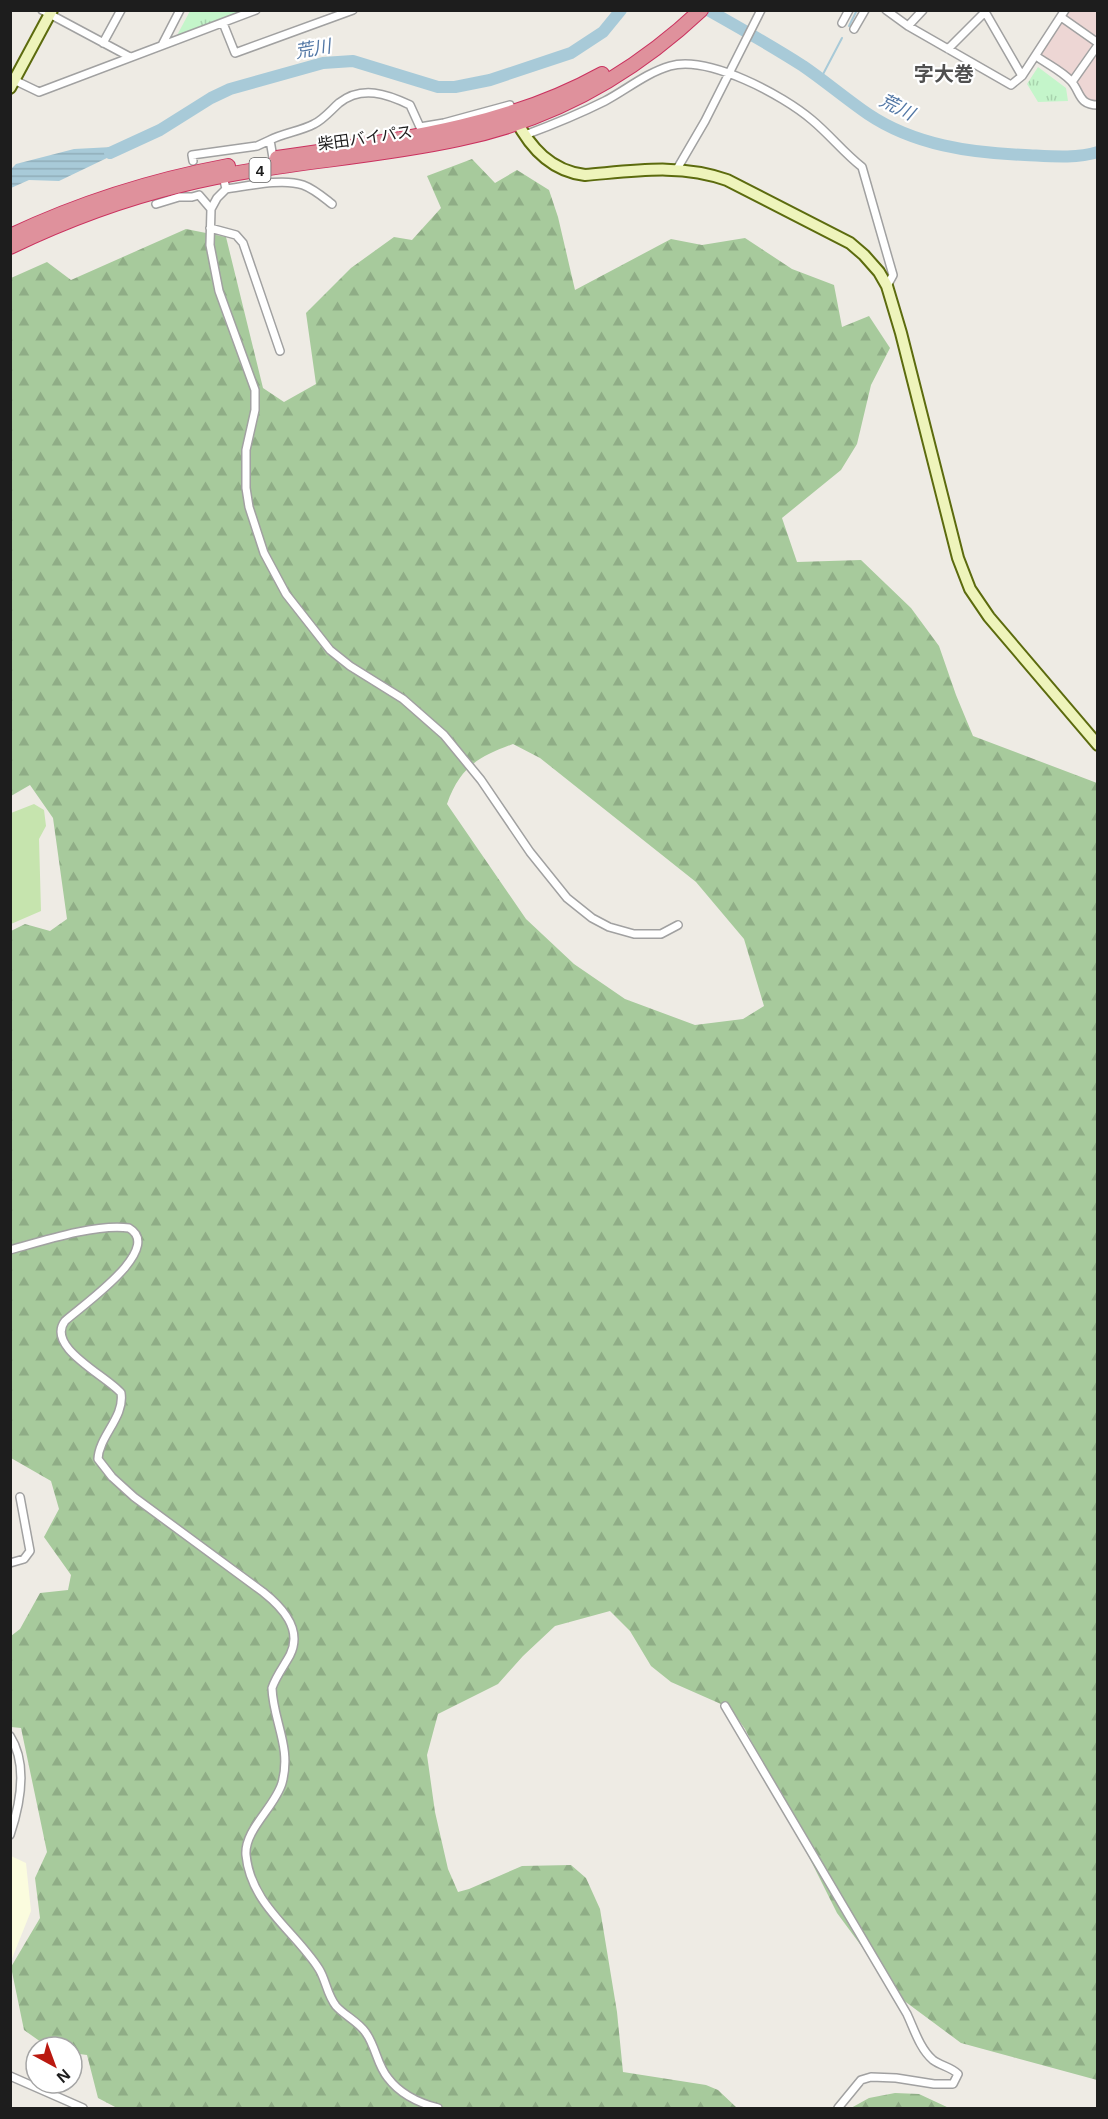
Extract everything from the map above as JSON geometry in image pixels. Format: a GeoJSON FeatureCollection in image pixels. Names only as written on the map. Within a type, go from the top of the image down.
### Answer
{"type":"FeatureCollection","features":[{"type":"Feature","properties":{"kind":"highway","name":"柴田バイパス"},"geometry":{"type":"LineString","coordinates":[[10,236],[65,212],[132,188],[202,170],[455,129],[519,124],[569,91],[606,72],[643,47],[688,10]]}},
{"type":"Feature","properties":{"kind":"highway","name":"柴田バイパス"},"geometry":{"type":"LineString","coordinates":[[10,247],[140,196],[182,184],[224,183],[462,139],[519,124],[571,101],[628,69],[664,43],[701,10]]}},
{"type":"Feature","properties":{"kind":"street"},"geometry":{"type":"LineString","coordinates":[[103,43],[121,10]]}},
{"type":"Feature","properties":{"kind":"street"},"geometry":{"type":"LineString","coordinates":[[162,45],[180,10]]}},
{"type":"Feature","properties":{"kind":"street"},"geometry":{"type":"LineString","coordinates":[[130,57],[48,12],[13,79],[39,92],[256,10]]}},
{"type":"Feature","properties":{"kind":"street"},"geometry":{"type":"LineString","coordinates":[[223,23],[235,53],[353,10]]}},
{"type":"Feature","properties":{"kind":"street"},"geometry":{"type":"LineString","coordinates":[[677,169],[705,121],[760,10]]}},
{"type":"Feature","properties":{"kind":"street"},"geometry":{"type":"LineString","coordinates":[[842,23],[849,10]]}},
{"type":"Feature","properties":{"kind":"street"},"geometry":{"type":"LineString","coordinates":[[854,29],[865,10]]}},
{"type":"Feature","properties":{"kind":"street"},"geometry":{"type":"LineString","coordinates":[[886,10],[908,26],[1011,85],[1022,76],[1063,14],[1098,44],[1072,82]]}},
{"type":"Feature","properties":{"kind":"street"},"geometry":{"type":"LineString","coordinates":[[908,26],[923,10]]}},
{"type":"Feature","properties":{"kind":"street"},"geometry":{"type":"LineString","coordinates":[[948,49],[984,11],[1022,76]]}},
{"type":"Feature","properties":{"kind":"street"},"geometry":{"type":"LineString","coordinates":[[1036,56],[1072,82],[1079,97],[1089,104],[1098,105]]}},
{"type":"Feature","properties":{"kind":"street"},"geometry":{"type":"LineString","coordinates":[[519,124],[595,106],[672,65],[693,65],[728,74],[760,86],[789,102],[812,119],[862,167],[893,275],[887,286]]}},
{"type":"Feature","properties":{"kind":"street"},"geometry":{"type":"LineString","coordinates":[[193,161],[192,155],[257,146],[313,125],[353,94],[368,92],[389,96],[410,105],[420,127],[444,123],[510,105],[519,124],[543,158],[556,167],[585,175],[677,169],[705,172],[727,180],[850,243],[879,272],[887,286],[958,558],[970,589],[989,617],[1098,745]]}},
{"type":"Feature","properties":{"kind":"street"},"geometry":{"type":"LineString","coordinates":[[270,140],[273,159]]}},
{"type":"Feature","properties":{"kind":"street"},"geometry":{"type":"LineString","coordinates":[[332,204],[302,185],[224,183],[211,209],[210,244],[219,291],[255,390],[255,410],[246,450],[246,488],[249,507],[264,553],[285,594],[330,650],[350,666],[403,699],[444,735],[481,780],[530,852],[567,898],[592,918],[609,927],[634,934],[643,936],[661,934],[678,925]]}},
{"type":"Feature","properties":{"kind":"street"},"geometry":{"type":"LineString","coordinates":[[156,204],[178,197],[192,198],[199,195],[211,209]]}},
{"type":"Feature","properties":{"kind":"street"},"geometry":{"type":"LineString","coordinates":[[210,228],[236,235],[243,243],[280,351]]}},
{"type":"Feature","properties":{"kind":"street"},"geometry":{"type":"LineString","coordinates":[[10,1250],[50,1239],[113,1228],[129,1228],[138,1238],[139,1245],[128,1265],[65,1320],[60,1329],[61,1337],[68,1348],[121,1393],[120,1409],[99,1450],[98,1459],[112,1477],[134,1497],[263,1592],[287,1615],[293,1631],[294,1643],[291,1654],[272,1688],[284,1740],[282,1782],[272,1804],[251,1834],[247,1844],[247,1862],[252,1880],[268,1909],[320,1971],[328,1994],[336,2006],[365,2030],[377,2061],[388,2079],[410,2097],[438,2109]]}},
{"type":"Feature","properties":{"kind":"street"},"geometry":{"type":"LineString","coordinates":[[10,1563],[24,1559],[30,1551],[20,1497]]}},
{"type":"Feature","properties":{"kind":"street"},"geometry":{"type":"LineString","coordinates":[[725,1706],[890,1984],[922,2045],[934,2060],[958,2074],[953,2084],[871,2077],[861,2080],[838,2109]]}},
{"type":"Feature","properties":{"kind":"street"},"geometry":{"type":"LineString","coordinates":[[10,1736],[18,1753],[20,1768],[17,1809],[10,1835]]}},
{"type":"Feature","properties":{"kind":"street"},"geometry":{"type":"LineString","coordinates":[[10,2076],[83,2109]]}},
{"type":"Feature","properties":{"kind":"shaded area"},"geometry":{"type":"Polygon","coordinates":[[[1069,11],[1097,11],[1097,40],[1067,17],[1066,14],[1069,11]]]}},
{"type":"Feature","properties":{"kind":"shaded area"},"geometry":{"type":"Polygon","coordinates":[[[1065,23],[1092,42],[1070,77],[1040,54],[1061,24],[1065,23]]]}},
{"type":"Feature","properties":{"kind":"shaded area"},"geometry":{"type":"Polygon","coordinates":[[[1097,51],[1097,101],[1089,101],[1080,94],[1076,81],[1097,51]]]}},
{"type":"Feature","properties":{"kind":"shaded area"},"geometry":{"type":"Polygon","coordinates":[[[11,1856],[26,1863],[31,1911],[11,1961],[11,1856]]]}},
{"type":"Feature","properties":{"kind":"green space"},"geometry":{"type":"Polygon","coordinates":[[[190,11],[247,11],[175,39],[190,11]]]}},
{"type":"Feature","properties":{"kind":"green space"},"geometry":{"type":"Polygon","coordinates":[[[1038,67],[1066,88],[1068,101],[1038,102],[1027,84],[1038,67]]]}},
{"type":"Feature","properties":{"kind":"green space"},"geometry":{"type":"Polygon","coordinates":[[[472,159],[495,183],[517,170],[549,190],[558,217],[575,290],[671,239],[702,245],[745,238],[792,269],[834,285],[842,327],[869,316],[890,348],[871,385],[857,444],[841,470],[782,518],[797,562],[861,560],[911,608],[939,646],[973,736],[1097,783],[1097,2080],[961,2043],[899,1997],[837,1913],[745,1729],[730,1708],[671,1682],[651,1666],[630,1631],[610,1611],[555,1626],[498,1684],[438,1714],[427,1755],[435,1812],[448,1869],[458,1892],[522,1866],[571,1865],[586,1878],[600,1909],[617,2012],[623,2072],[706,2085],[718,2090],[737,2108],[117,2108],[98,2098],[87,2055],[84,2055],[84,2035],[31,2035],[24,2030],[11,1967],[40,1918],[35,1878],[47,1852],[21,1728],[11,1727],[11,1636],[20,1629],[40,1593],[68,1590],[71,1575],[44,1537],[59,1509],[51,1481],[11,1458],[11,931],[25,924],[50,931],[67,919],[53,818],[30,785],[11,796],[11,278],[47,262],[71,280],[186,229],[226,237],[263,388],[284,402],[316,384],[306,313],[351,268],[394,237],[412,240],[441,208],[427,176],[472,159]],[[513,744],[480,759],[464,772],[447,804],[526,919],[574,964],[625,999],[695,1025],[743,1019],[764,1006],[744,939],[696,882],[540,758],[513,744]]]}},
{"type":"Feature","properties":{"kind":"green space"},"geometry":{"type":"Polygon","coordinates":[[[34,804],[44,810],[46,826],[39,839],[41,911],[11,924],[11,813],[34,804]]]}},
{"type":"Feature","properties":{"kind":"green space"},"geometry":{"type":"Polygon","coordinates":[[[895,2093],[919,2094],[949,2108],[851,2108],[869,2098],[895,2093]]]}},
{"type":"Feature","properties":{"kind":"water"},"geometry":{"type":"Polygon","coordinates":[[[132,146],[59,181],[29,180],[11,188],[11,169],[16,164],[74,149],[132,146]]]}},
{"type":"Feature","properties":{"kind":"waterway","name":"荒川"},"geometry":{"type":"LineString","coordinates":[[110,153],[160,130],[211,98],[230,89],[323,63],[353,61],[438,87],[455,87],[490,80],[571,53],[603,32],[621,10]]}},
{"type":"Feature","properties":{"kind":"waterway","name":"荒川"},"geometry":{"type":"LineString","coordinates":[[708,10],[791,59],[868,114],[904,133],[943,145],[984,152],[1062,156],[1080,156],[1098,152]]}},
{"type":"Feature","properties":{"kind":"waterway"},"geometry":{"type":"LineString","coordinates":[[849,26],[857,10]]}},
{"type":"Feature","properties":{"kind":"waterway"},"geometry":{"type":"LineString","coordinates":[[821,78],[842,38]]}},
{"type":"Feature","properties":{"kind":"district","name":"字大巻"},"geometry":{"type":"Point","coordinates":[944,74]}}]}
